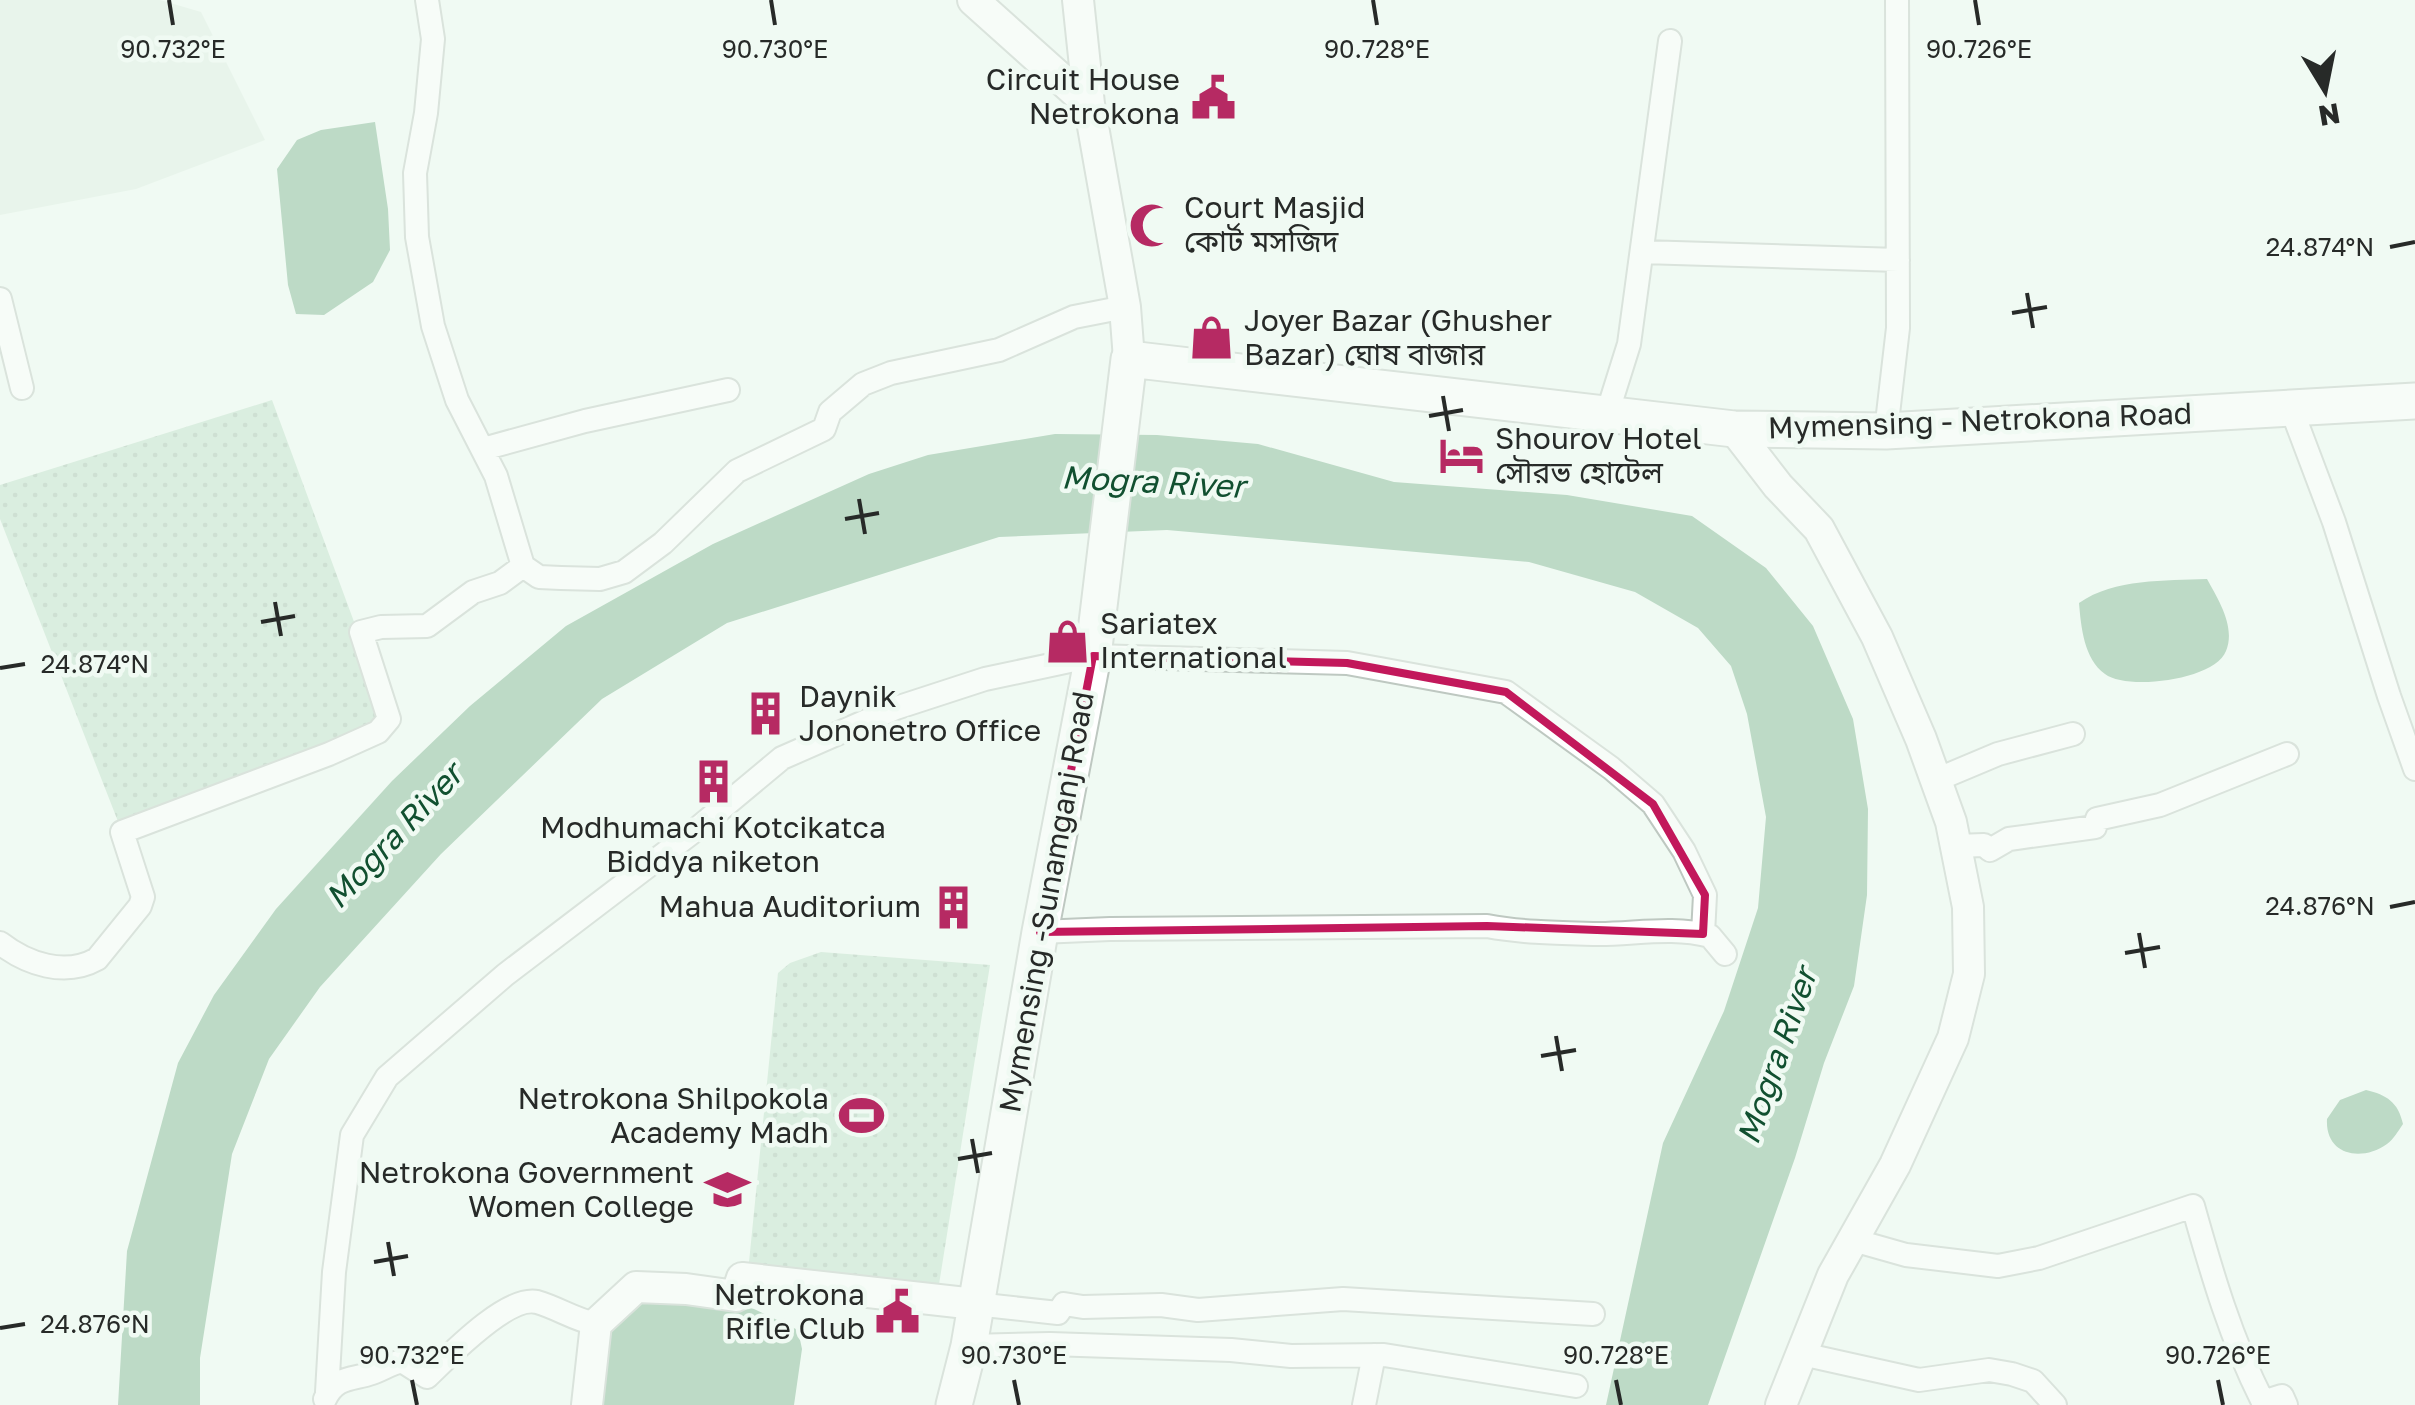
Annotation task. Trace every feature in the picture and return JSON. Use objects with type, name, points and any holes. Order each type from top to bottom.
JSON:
[{"type":"main road","name":"Mymensing - Netrokona Road","points":[[1129,359],[1734,429],[1886,431],[2415,401]]},
{"type":"main road","name":"Mymensing -Sunamganj Road","points":[[954,1405],[969,1346],[1094,645],[1129,359]]},
{"type":"street","points":[[426,0],[433,39],[415,173],[417,237],[433,326],[457,400],[496,476],[524,566],[540,577],[600,579],[624,572],[686,523],[737,472],[824,429],[830,412],[863,384],[891,373],[1000,350],[1074,316],[1124,307]]},
{"type":"street","points":[[973,0],[1089,104]]},
{"type":"street","points":[[1078,0],[1089,104],[1124,307],[1129,359]]},
{"type":"street","points":[[1886,431],[1898,328],[1897,0]]},
{"type":"street","points":[[1607,414],[1629,344],[1670,41]]},
{"type":"street","points":[[1644,252],[1898,260]]},
{"type":"street","points":[[0,299],[22,388]]},
{"type":"street","points":[[483,450],[585,421],[728,390]]},
{"type":"street","points":[[2291,408],[2334,522],[2388,696],[2415,768]]},
{"type":"street","points":[[1734,429],[1778,486],[1819,529],[1877,637],[1936,780],[1956,846],[1968,907],[1969,974],[1952,1038],[1895,1165],[1834,1276],[1781,1405]]},
{"type":"street","points":[[0,942],[15,955],[50,968],[97,959],[140,906],[142,896],[122,832],[330,754],[378,732],[389,719],[362,632],[381,627],[426,626],[473,592],[500,582],[524,566]]},
{"type":"street","points":[[325,1399],[334,1272],[352,1135],[388,1077],[505,975],[698,828],[782,758],[896,708],[1094,645],[1347,663],[1506,692],[1611,768],[1653,804],[1705,894],[1702,934]]},
{"type":"street","points":[[1936,780],[1998,754],[2073,734]]},
{"type":"street","points":[[1956,846],[1984,846],[1990,850],[2009,839],[2095,828],[2097,820],[2160,806],[2287,754]]},
{"type":"street","points":[[1040,932],[1488,926],[1513,931],[1600,934],[1670,930],[1710,936],[1725,954]]},
{"type":"street","points":[[1853,1240],[1906,1255],[1998,1266],[2038,1258],[2193,1206],[2224,1318],[2250,1376],[2264,1402],[2282,1396],[2286,1405]]},
{"type":"street","points":[[588,1405],[596,1324],[636,1286],[736,1296],[742,1278],[1058,1314],[1064,1304],[1162,1305],[1198,1310],[1343,1298],[1592,1314]]},
{"type":"street","points":[[325,1399],[341,1379],[374,1372],[384,1365],[402,1362],[427,1377],[499,1314],[531,1300],[596,1324]]},
{"type":"street","points":[[969,1346],[1067,1344],[1291,1356],[1374,1355],[1576,1386]]},
{"type":"street","points":[[1802,1354],[1919,1380],[1988,1370],[2012,1374],[2033,1381],[2055,1405]]},
{"type":"street","points":[[1364,1405],[1374,1355]]},
{"type":"highlighted area","points":[[1093,656],[1347,663],[1506,692],[1653,804],[1705,895],[1703,934],[1487,926],[1040,932]]},
{"type":"shaded area","points":[[0,0],[160,0],[201,12],[265,140],[136,189],[0,215]]},
{"type":"shaded area","points":[[272,400],[380,692],[375,730],[119,824],[0,519],[0,485]]},
{"type":"shaded area","points":[[821,952],[990,965],[937,1297],[748,1272],[778,973],[790,963]]},
{"type":"water","points":[[375,122],[390,250],[373,282],[324,315],[296,314],[288,285],[277,169],[297,140],[321,130]]},
{"type":"water","name":"Mogra River","points":[[1055,434],[1157,435],[1258,444],[1394,482],[1567,495],[1692,516],[1766,568],[1813,626],[1853,719],[1868,809],[1867,895],[1854,986],[1708,1405],[1606,1405],[1663,1143],[1724,1011],[1758,908],[1766,817],[1747,714],[1731,666],[1698,628],[1635,592],[1529,562],[1167,530],[999,537],[727,623],[602,699],[441,854],[320,987],[269,1059],[232,1154],[200,1358],[200,1405],[118,1405],[127,1251],[178,1063],[214,995],[276,909],[392,781],[470,706],[566,626],[713,544],[869,474],[928,455]]},
{"type":"water","points":[[2207,579],[2229,632],[2226,651],[2219,661],[2189,676],[2150,682],[2116,679],[2098,668],[2085,642],[2079,603],[2124,585]]},
{"type":"water","points":[[2366,1090],[2390,1101],[2403,1124],[2377,1150],[2347,1152],[2332,1141],[2327,1119],[2340,1100]]},
{"type":"water","points":[[693,1294],[754,1309],[798,1330],[802,1349],[794,1405],[599,1405],[606,1334],[624,1304]]},
{"type":"place","name":"Circuit House Netrokona","points":[[1213,97]]},
{"type":"place","name":"Court Masjid কোর্ট মসজিদ","points":[[1151,225]]},
{"type":"place","name":"Joyer Bazar (Ghusher Bazar) ঘোষ বাজার","points":[[1211,338]]},
{"type":"place","name":"Shourov Hotel সৌরভ হোটেল","points":[[1462,456]]},
{"type":"place","name":"Sariatex International","points":[[1067,641]]},
{"type":"place","name":"Daynik Jononetro Office","points":[[766,714]]},
{"type":"place","name":"Modhumachi Kotcikatca Biddya niketon","points":[[713,781]]},
{"type":"place","name":"Mahua Auditorium","points":[[954,907]]},
{"type":"place","name":"Netrokona Shilpokola Academy Madh","points":[[862,1116]]},
{"type":"place","name":"Netrokona Government Women College","points":[[727,1190]]},
{"type":"place","name":"Netrokona Rifle Club","points":[[898,1312]]}]
